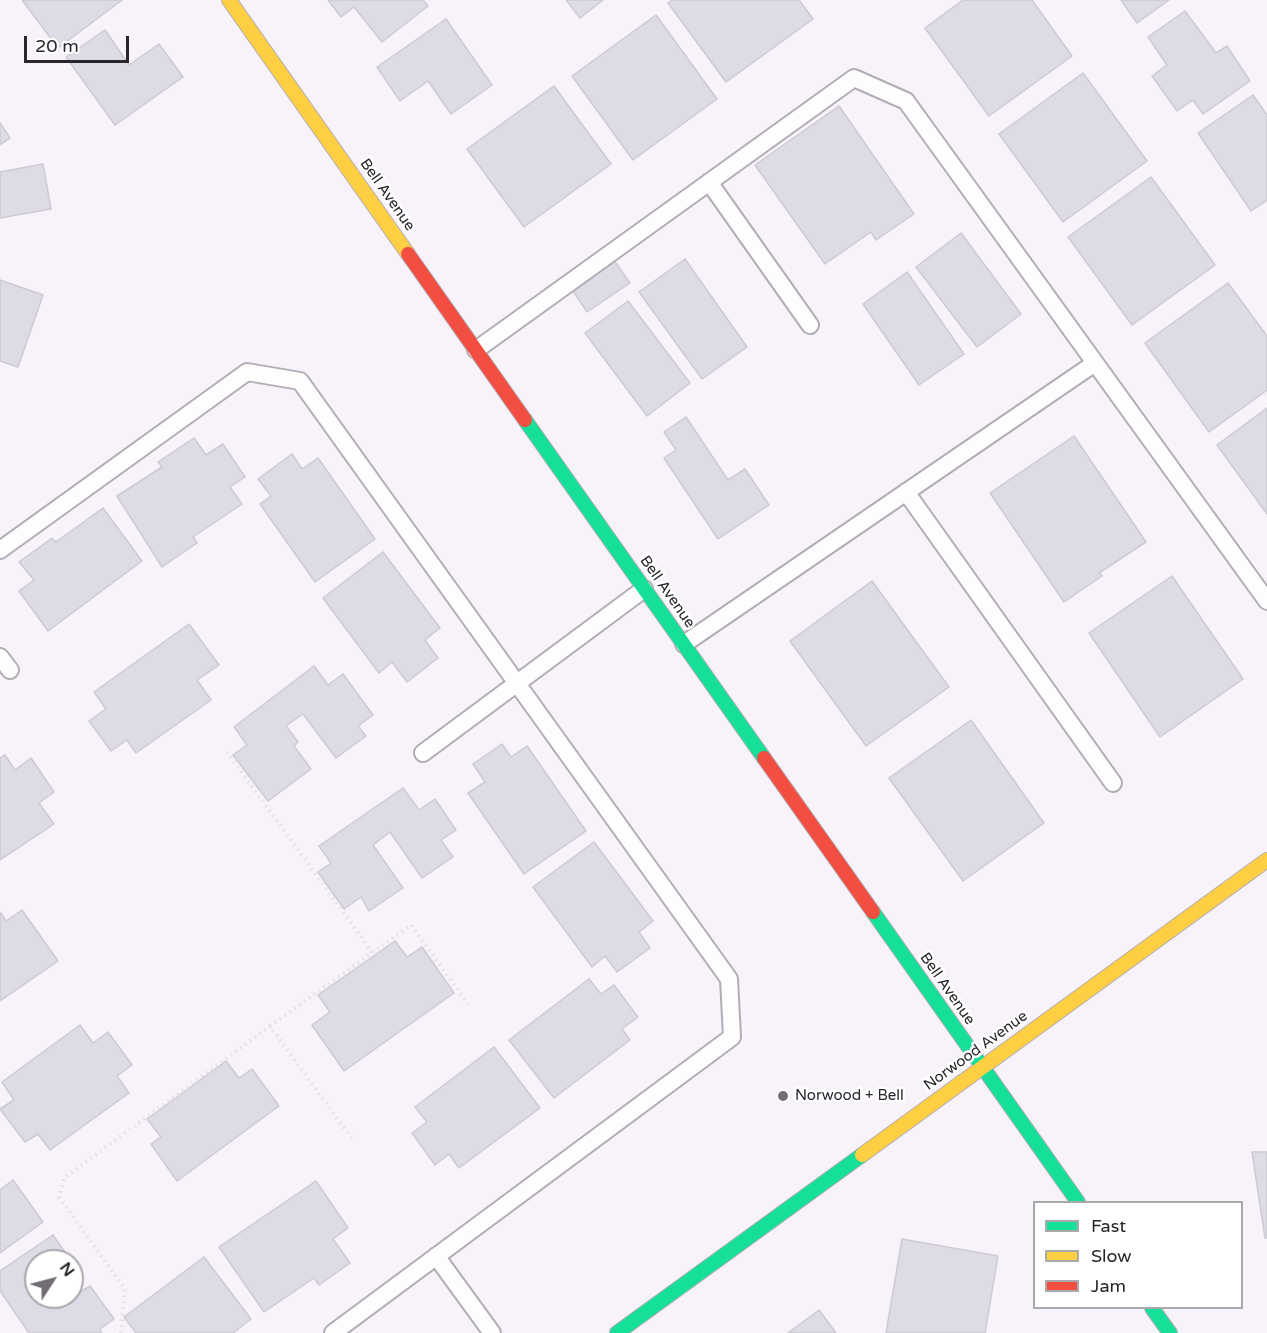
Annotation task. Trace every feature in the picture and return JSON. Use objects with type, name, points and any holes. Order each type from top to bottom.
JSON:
[{"type":"street","name":"Bell Avenue","points":[[229,0],[1077,1201]]},
{"type":"street","name":"Norwood Avenue","points":[[617,1333],[1267,860]]},
{"type":"street","points":[[1153,1309],[1170,1333]]},
{"type":"lane","points":[[476,350],[854,78],[906,101],[1267,601]]},
{"type":"lane","points":[[709,182],[810,326]]},
{"type":"lane","points":[[684,644],[1095,363]]},
{"type":"lane","points":[[0,550],[247,372],[300,381],[729,978],[732,1037],[333,1333]]},
{"type":"lane","points":[[906,492],[1113,783]]},
{"type":"lane","points":[[423,753],[644,589]]},
{"type":"lane","points":[[436,1256],[492,1333]]},
{"type":"path","points":[[226,752],[372,952]]},
{"type":"path","points":[[121,1333],[125,1289],[59,1197],[64,1178],[411,925],[468,1004]]},
{"type":"path","points":[[270,1026],[352,1139]]},
{"type":"building","points":[[22,0],[122,0],[58,48]]},
{"type":"building","points":[[328,0],[423,0],[428,6],[382,42],[354,7],[341,17]]},
{"type":"building","points":[[566,0],[603,0],[580,18]]},
{"type":"building","points":[[672,0],[799,0],[813,19],[726,82],[668,3]]},
{"type":"building","points":[[963,0],[1032,0],[1072,56],[989,116],[925,28]]},
{"type":"building","points":[[1121,0],[1169,0],[1137,23]]},
{"type":"building","points":[[1185,11],[1216,53],[1227,46],[1250,81],[1203,114],[1193,100],[1177,111],[1152,76],[1167,65],[1148,37]]},
{"type":"building","points":[[656,15],[717,99],[633,160],[572,76]]},
{"type":"building","points":[[446,19],[492,85],[451,114],[428,81],[400,101],[377,67]]},
{"type":"building","points":[[105,30],[129,65],[159,44],[183,77],[115,125],[66,57]]},
{"type":"building","points":[[1083,73],[1147,161],[1063,222],[999,134]]},
{"type":"building","points":[[554,86],[611,164],[524,227],[467,149]]},
{"type":"building","points":[[1253,95],[1267,115],[1267,200],[1251,211],[1198,133]]},
{"type":"building","points":[[839,106],[914,214],[876,240],[871,232],[825,264],[755,165]]},
{"type":"building","points":[[0,123],[10,138],[0,145]]},
{"type":"building","points":[[43,164],[51,209],[0,218],[0,172]]},
{"type":"building","points":[[1151,177],[1215,265],[1132,325],[1068,237]]},
{"type":"building","points":[[961,233],[1021,314],[977,347],[916,267]]},
{"type":"building","points":[[613,259],[630,283],[587,312],[571,288]]},
{"type":"building","points":[[685,259],[747,347],[702,379],[639,292]]},
{"type":"building","points":[[907,272],[964,354],[919,385],[863,304]]},
{"type":"building","points":[[0,280],[43,295],[18,367],[0,361]]},
{"type":"building","points":[[1228,283],[1267,336],[1267,390],[1209,432],[1145,343]]},
{"type":"building","points":[[628,301],[690,383],[647,416],[585,333]]},
{"type":"building","points":[[1267,408],[1267,514],[1217,445]]},
{"type":"building","points":[[686,417],[728,480],[745,469],[769,505],[718,539],[664,458],[676,450],[664,432]]},
{"type":"building","points":[[1074,436],[1146,542],[1099,573],[1102,576],[1064,602],[990,493]]},
{"type":"building","points":[[194,438],[206,455],[223,444],[245,477],[230,487],[242,504],[193,537],[197,543],[162,567],[117,496],[162,467],[158,462]]},
{"type":"building","points":[[292,454],[302,469],[318,458],[375,539],[315,582],[260,504],[271,496],[258,479]]},
{"type":"building","points":[[103,508],[142,561],[48,631],[19,591],[34,580],[19,562],[52,538],[56,542]]},
{"type":"building","points":[[383,552],[440,628],[425,640],[438,658],[407,682],[392,662],[379,673],[323,598]]},
{"type":"building","points":[[1172,576],[1243,679],[1160,737],[1089,633]]},
{"type":"building","points":[[872,581],[949,687],[866,746],[790,641]]},
{"type":"building","points":[[189,624],[219,665],[197,680],[211,700],[136,753],[127,740],[111,751],[89,721],[106,709],[94,692]]},
{"type":"building","points":[[314,666],[328,685],[343,674],[373,715],[358,726],[366,736],[336,758],[303,714],[286,726],[298,742],[294,746],[311,769],[268,801],[233,755],[247,745],[234,727]]},
{"type":"building","points":[[971,720],[1044,823],[963,881],[889,778]]},
{"type":"building","points":[[502,744],[511,757],[527,746],[586,831],[524,874],[468,793],[485,782],[473,764]]},
{"type":"building","points":[[5,755],[15,770],[31,758],[54,792],[39,803],[54,824],[0,860],[0,758]]},
{"type":"building","points":[[403,788],[419,810],[435,799],[456,830],[441,840],[453,857],[422,878],[390,832],[373,845],[403,888],[369,911],[361,897],[344,909],[318,872],[331,863],[319,846]]},
{"type":"building","points":[[594,842],[653,921],[639,932],[650,948],[617,972],[605,956],[592,967],[533,887]]},
{"type":"building","points":[[22,910],[58,961],[0,1001],[0,912],[6,921]]},
{"type":"building","points":[[395,941],[407,957],[422,947],[454,993],[344,1071],[312,1025],[330,1012],[318,995]]},
{"type":"building","points":[[589,979],[601,994],[614,985],[638,1017],[622,1029],[630,1040],[554,1098],[509,1040]]},
{"type":"building","points":[[80,1025],[93,1043],[108,1032],[132,1065],[117,1076],[129,1093],[50,1150],[38,1134],[25,1142],[0,1109],[14,1100],[2,1082]]},
{"type":"building","points":[[494,1047],[540,1108],[459,1168],[449,1154],[435,1165],[412,1133],[427,1122],[415,1107]]},
{"type":"building","points":[[226,1061],[239,1078],[252,1069],[279,1106],[177,1181],[151,1144],[161,1137],[147,1119]]},
{"type":"building","points":[[1252,1152],[1267,1152],[1267,1238],[1265,1238]]},
{"type":"building","points":[[13,1180],[43,1222],[0,1253],[0,1190]]},
{"type":"building","points":[[316,1181],[348,1228],[333,1239],[350,1263],[319,1285],[314,1278],[264,1312],[219,1247]]},
{"type":"building","points":[[53,1235],[63,1249],[32,1249]]},
{"type":"building","points":[[902,1239],[998,1256],[985,1333],[886,1333]]},
{"type":"building","points":[[24,1255],[24,1309],[84,1309],[84,1290],[90,1286],[114,1319],[100,1329],[102,1333],[29,1333],[0,1291],[0,1271]]},
{"type":"building","points":[[204,1257],[251,1319],[233,1333],[136,1333],[124,1317]]},
{"type":"building","points":[[819,1310],[836,1333],[788,1333]]},
{"type":"traffic: fast","points":[[525,420],[764,758]]},
{"type":"traffic: fast","points":[[873,912],[1077,1201]]},
{"type":"traffic: fast","points":[[617,1333],[862,1155]]},
{"type":"traffic: fast","points":[[1153,1309],[1170,1333]]},
{"type":"traffic: slow","points":[[229,0],[408,254]]},
{"type":"traffic: slow","points":[[862,1155],[1267,860]]},
{"type":"traffic: jam","points":[[408,254],[525,420]]},
{"type":"traffic: jam","points":[[764,758],[873,912]]},
{"type":"place","name":"Norwood + Bell","points":[[783,1096]]}]
